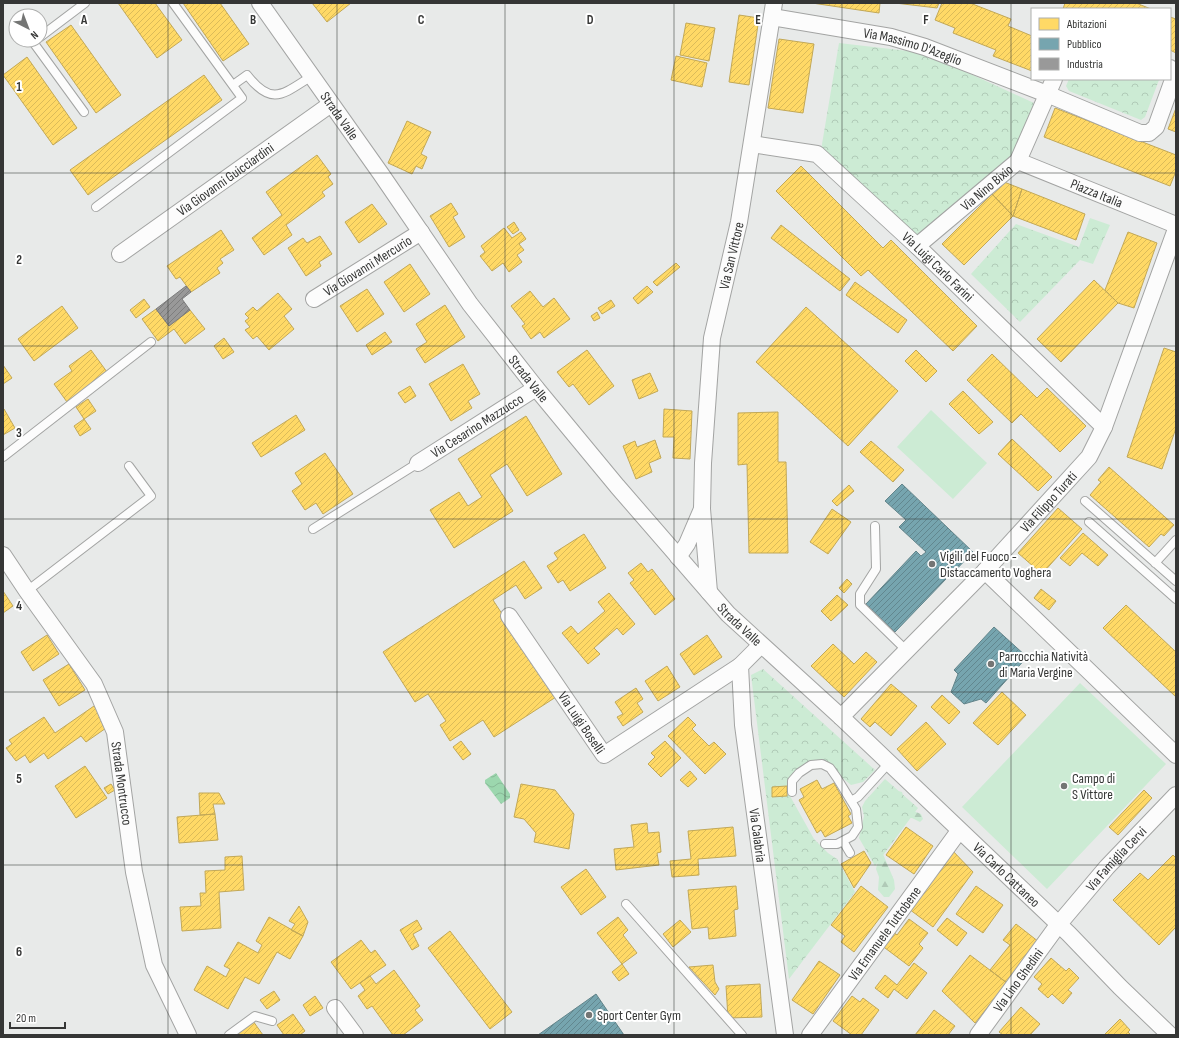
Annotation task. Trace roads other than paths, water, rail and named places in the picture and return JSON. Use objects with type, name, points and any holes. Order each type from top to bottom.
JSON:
[{"type":"street","name":"Strada Valle","points":[[260,3],[470,304],[536,388],[617,486],[728,614],[841,717]]},
{"type":"street","name":"Via Massimo D'Azeglio","points":[[773,10],[891,37],[925,47],[1048,94],[1140,133],[1149,133],[1156,127],[1174,77],[1171,70]]},
{"type":"street","name":"Via San Vittore","points":[[709,592],[702,509],[703,464],[712,338],[739,222],[773,10]]},
{"type":"street","name":"Via Nino Bixio","points":[[917,246],[1018,161],[1054,80]]},
{"type":"street","name":"Via Giovanni Guicciardini","points":[[120,254],[331,104]]},
{"type":"street","name":"Via Luigi Carlo Farini","points":[[752,144],[817,154],[917,246],[1104,427]]},
{"type":"street","name":"Piazza Italia","points":[[1018,161],[1176,231]]},
{"type":"street","name":"Via Filippo Turati","points":[[841,717],[985,572],[1089,457],[1104,427],[1176,231]]},
{"type":"street","name":"Via Giovanni Mercurio","points":[[314,299],[421,232]]},
{"type":"street","name":"Via Cesarino Mazzucco","points":[[418,463],[536,388]]},
{"type":"street","name":"Via San Vittore","points":[[678,557],[688,544],[702,509]]},
{"type":"street","name":"Strada Montrucco","points":[[3,555],[94,684],[115,732],[134,872],[154,965],[188,1035]]},
{"type":"street","points":[[985,572],[1176,755]]},
{"type":"street","name":"Via Luigi Boselli","points":[[509,616],[604,755],[740,666]]},
{"type":"street","points":[[740,666],[761,644]]},
{"type":"street","name":"Via Calabria","points":[[740,666],[743,725],[785,1035]]},
{"type":"street","name":"Via Carlo Cattaneo","points":[[841,717],[1058,925],[1170,1035]]},
{"type":"street","name":"Via Famiglia Cervi","points":[[1058,925],[1107,867],[1176,795]]},
{"type":"street","name":"Via Emanuele Tuttobene","points":[[810,1035],[959,831]]},
{"type":"street","name":"Via Lino Ghedini","points":[[978,1035],[1058,925]]},
{"type":"street","points":[[335,1008],[355,1035]]},
{"type":"lane","points":[[48,31],[85,3]]},
{"type":"lane","points":[[96,207],[242,98],[173,3]]},
{"type":"lane","points":[[37,48],[84,112]]},
{"type":"lane","points":[[233,85],[247,74],[255,85],[273,96],[286,92],[312,76]]},
{"type":"lane","points":[[3,457],[151,342]]},
{"type":"lane","points":[[313,529],[418,463]]},
{"type":"lane","points":[[27,591],[151,496],[129,466]]},
{"type":"lane","points":[[1085,501],[1176,581]]},
{"type":"lane","points":[[1089,522],[1176,600]]},
{"type":"lane","points":[[874,526],[876,569],[860,594],[860,605],[906,650]]},
{"type":"lane","points":[[1156,563],[1176,540]]},
{"type":"lane","points":[[851,801],[858,797],[889,763]]},
{"type":"lane","points":[[792,792],[792,781],[799,773],[811,765],[822,764],[830,768],[851,801],[856,809],[858,827],[852,836],[838,844],[825,844]]},
{"type":"lane","points":[[843,841],[850,853]]},
{"type":"lane","points":[[626,904],[742,1035]]},
{"type":"lane","points":[[229,1035],[255,1016],[272,1021]]},
{"type":"water","points":[[496,773],[510,794],[510,798],[501,804],[485,783],[485,780]]},
{"type":"place","name":"Vigili del Fuoco - Distaccamento Voghera","points":[[932,564]]},
{"type":"place","name":"Parrocchia Natività di Maria Vergine","points":[[991,664]]},
{"type":"place","name":"Campo di S Vittore","points":[[1064,786]]},
{"type":"place","name":"Sport Center Gym","points":[[589,1015]]}]
